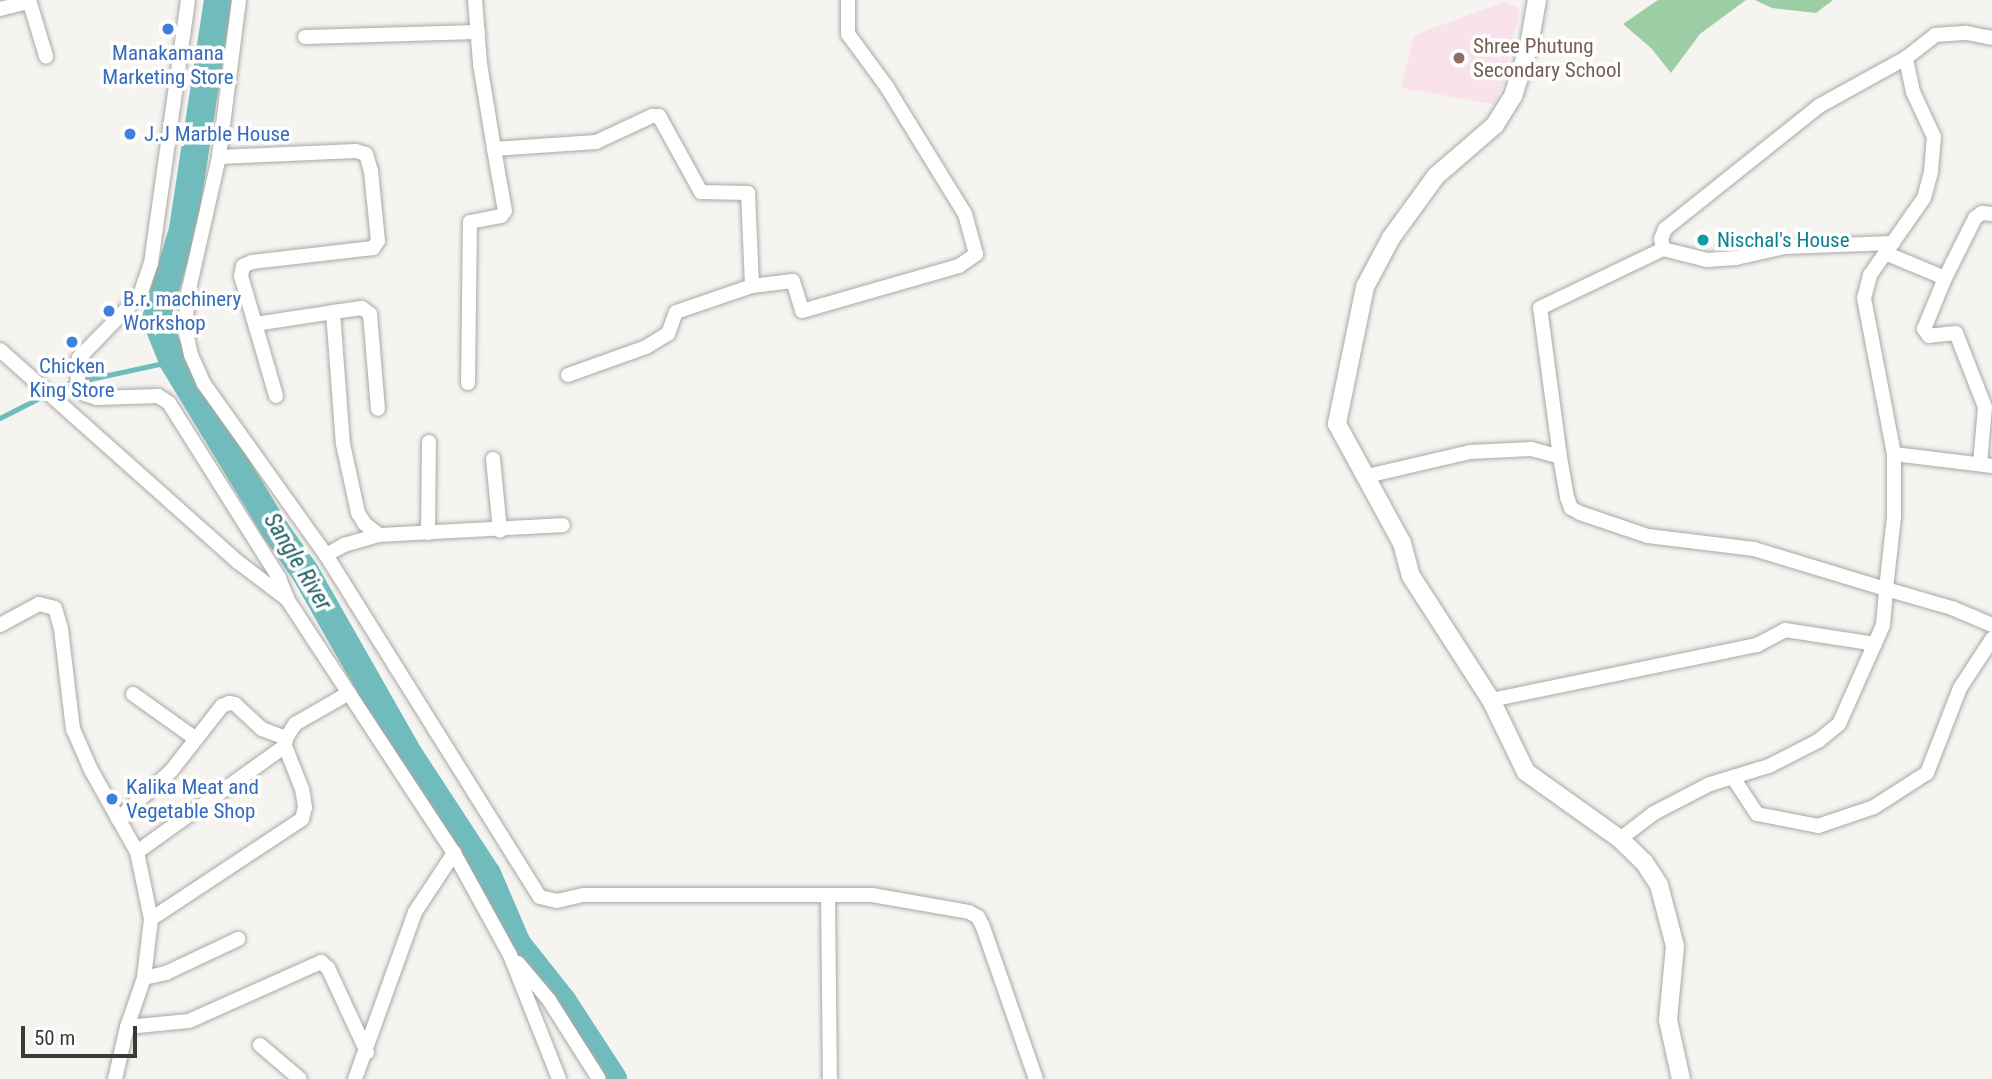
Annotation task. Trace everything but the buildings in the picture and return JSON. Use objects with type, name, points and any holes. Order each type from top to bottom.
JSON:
[{"type":"street","points":[[188,0],[151,263],[140,295],[79,358],[78,380],[85,394],[97,398],[158,396],[169,403],[279,578],[287,599],[454,853],[510,955],[559,1079]]},
{"type":"street","points":[[239,0],[219,157],[187,298],[186,332],[191,355],[204,384],[326,555],[540,897],[557,901],[584,895],[872,895],[969,912],[978,917],[1036,1079]]},
{"type":"street","points":[[468,383],[470,222],[501,216],[505,211],[494,149],[475,0]]},
{"type":"street","points":[[568,375],[646,346],[668,334],[676,312],[752,286],[793,281],[802,311],[959,266],[976,254],[965,214],[887,87],[848,34],[848,0]]},
{"type":"street","points":[[1537,0],[1529,46],[1513,96],[1495,125],[1436,176],[1391,238],[1365,287],[1337,424],[1402,543],[1411,576],[1491,700],[1526,772],[1620,839],[1644,862],[1659,885],[1675,946],[1668,1020],[1681,1079]]},
{"type":"street","points":[[0,9],[29,1],[46,55]]},
{"type":"street","points":[[306,37],[478,32]]},
{"type":"street","points":[[1663,249],[1661,239],[1665,229],[1819,106],[1906,58],[1935,35],[1966,33],[1992,38]]},
{"type":"street","points":[[1620,839],[1654,813],[1710,784],[1734,779],[1769,766],[1818,741],[1839,724],[1883,625],[1894,516],[1894,454],[1864,298],[1870,275],[1923,198],[1931,171],[1934,137],[1913,92],[1906,58]]},
{"type":"street","points":[[494,149],[596,142],[652,116],[659,116],[701,192],[748,193],[752,286]]},
{"type":"street","points":[[219,157],[356,151],[366,154],[378,241],[373,248],[252,262],[243,266],[241,276],[276,396]]},
{"type":"street","points":[[1894,454],[1986,466],[1985,407],[1956,333],[1929,336],[1924,330],[1945,278],[1976,218],[1982,213],[1992,214]]},
{"type":"street","points":[[1945,278],[1889,248],[1784,247],[1736,258],[1707,260],[1663,249],[1540,308],[1560,457],[1571,508],[1648,536],[1755,549],[1952,608],[1992,625]]},
{"type":"street","points":[[255,324],[362,308],[370,314],[378,409]]},
{"type":"street","points":[[333,312],[343,443],[358,513],[365,524],[379,536]]},
{"type":"street","points":[[0,351],[238,562],[287,599]]},
{"type":"street","points":[[428,533],[429,442]]},
{"type":"street","points":[[1367,476],[1470,452],[1531,449],[1560,457]]},
{"type":"street","points":[[493,459],[500,531]]},
{"type":"street","points":[[326,555],[344,545],[379,536],[500,531],[563,525]]},
{"type":"street","points":[[0,625],[39,604],[55,608],[61,629],[73,729],[90,770],[137,852],[151,919],[144,978],[127,1027],[115,1079]]},
{"type":"street","points":[[1491,700],[1757,645],[1785,630],[1875,644]]},
{"type":"street","points":[[1734,779],[1757,814],[1818,826],[1874,807],[1927,773],[1960,688],[1992,639]]},
{"type":"street","points":[[137,852],[286,742],[295,724],[349,693]]},
{"type":"street","points":[[133,694],[196,739]]},
{"type":"street","points":[[118,819],[171,771],[222,706],[235,704],[262,729],[286,742],[302,789],[305,807],[302,819],[151,919]]},
{"type":"street","points":[[355,1079],[367,1052],[415,912],[454,853]]},
{"type":"street","points":[[828,895],[830,1079]]},
{"type":"street","points":[[144,978],[166,973],[238,939]]},
{"type":"street","points":[[510,955],[549,1000],[599,1079]]},
{"type":"street","points":[[127,1027],[189,1021],[321,962],[328,968],[367,1052]]},
{"type":"street","points":[[260,1045],[299,1079]]},
{"type":"shaded area","name":"Shree Phutung Secondary School","points":[[1504,2],[1520,9],[1504,81],[1494,104],[1401,88],[1414,35]]},
{"type":"green space","points":[[1658,0],[1746,0],[1700,34],[1671,73],[1651,48],[1623,24]]},
{"type":"green space","points":[[1755,0],[1833,0],[1816,13],[1772,8]]},
{"type":"waterway","name":"Sangle River","points":[[218,0],[183,230],[156,319],[173,361],[276,531],[305,572],[409,755],[487,874],[517,944],[563,1002],[613,1079]]},
{"type":"waterway","points":[[0,418],[67,384],[173,361]]},
{"type":"place","name":"Manakamana Marketing Store","points":[[168,29]]},
{"type":"place","name":"Shree Phutung Secondary School","points":[[1459,58]]},
{"type":"place","name":"J.J Marble House","points":[[130,134]]},
{"type":"place","name":"Nischal's House","points":[[1703,240]]},
{"type":"place","name":"B.r. machinery Workshop","points":[[109,311]]},
{"type":"place","name":"Chicken King Store","points":[[72,342]]},
{"type":"place","name":"Kalika Meat and Vegetable Shop","points":[[112,799]]}]
